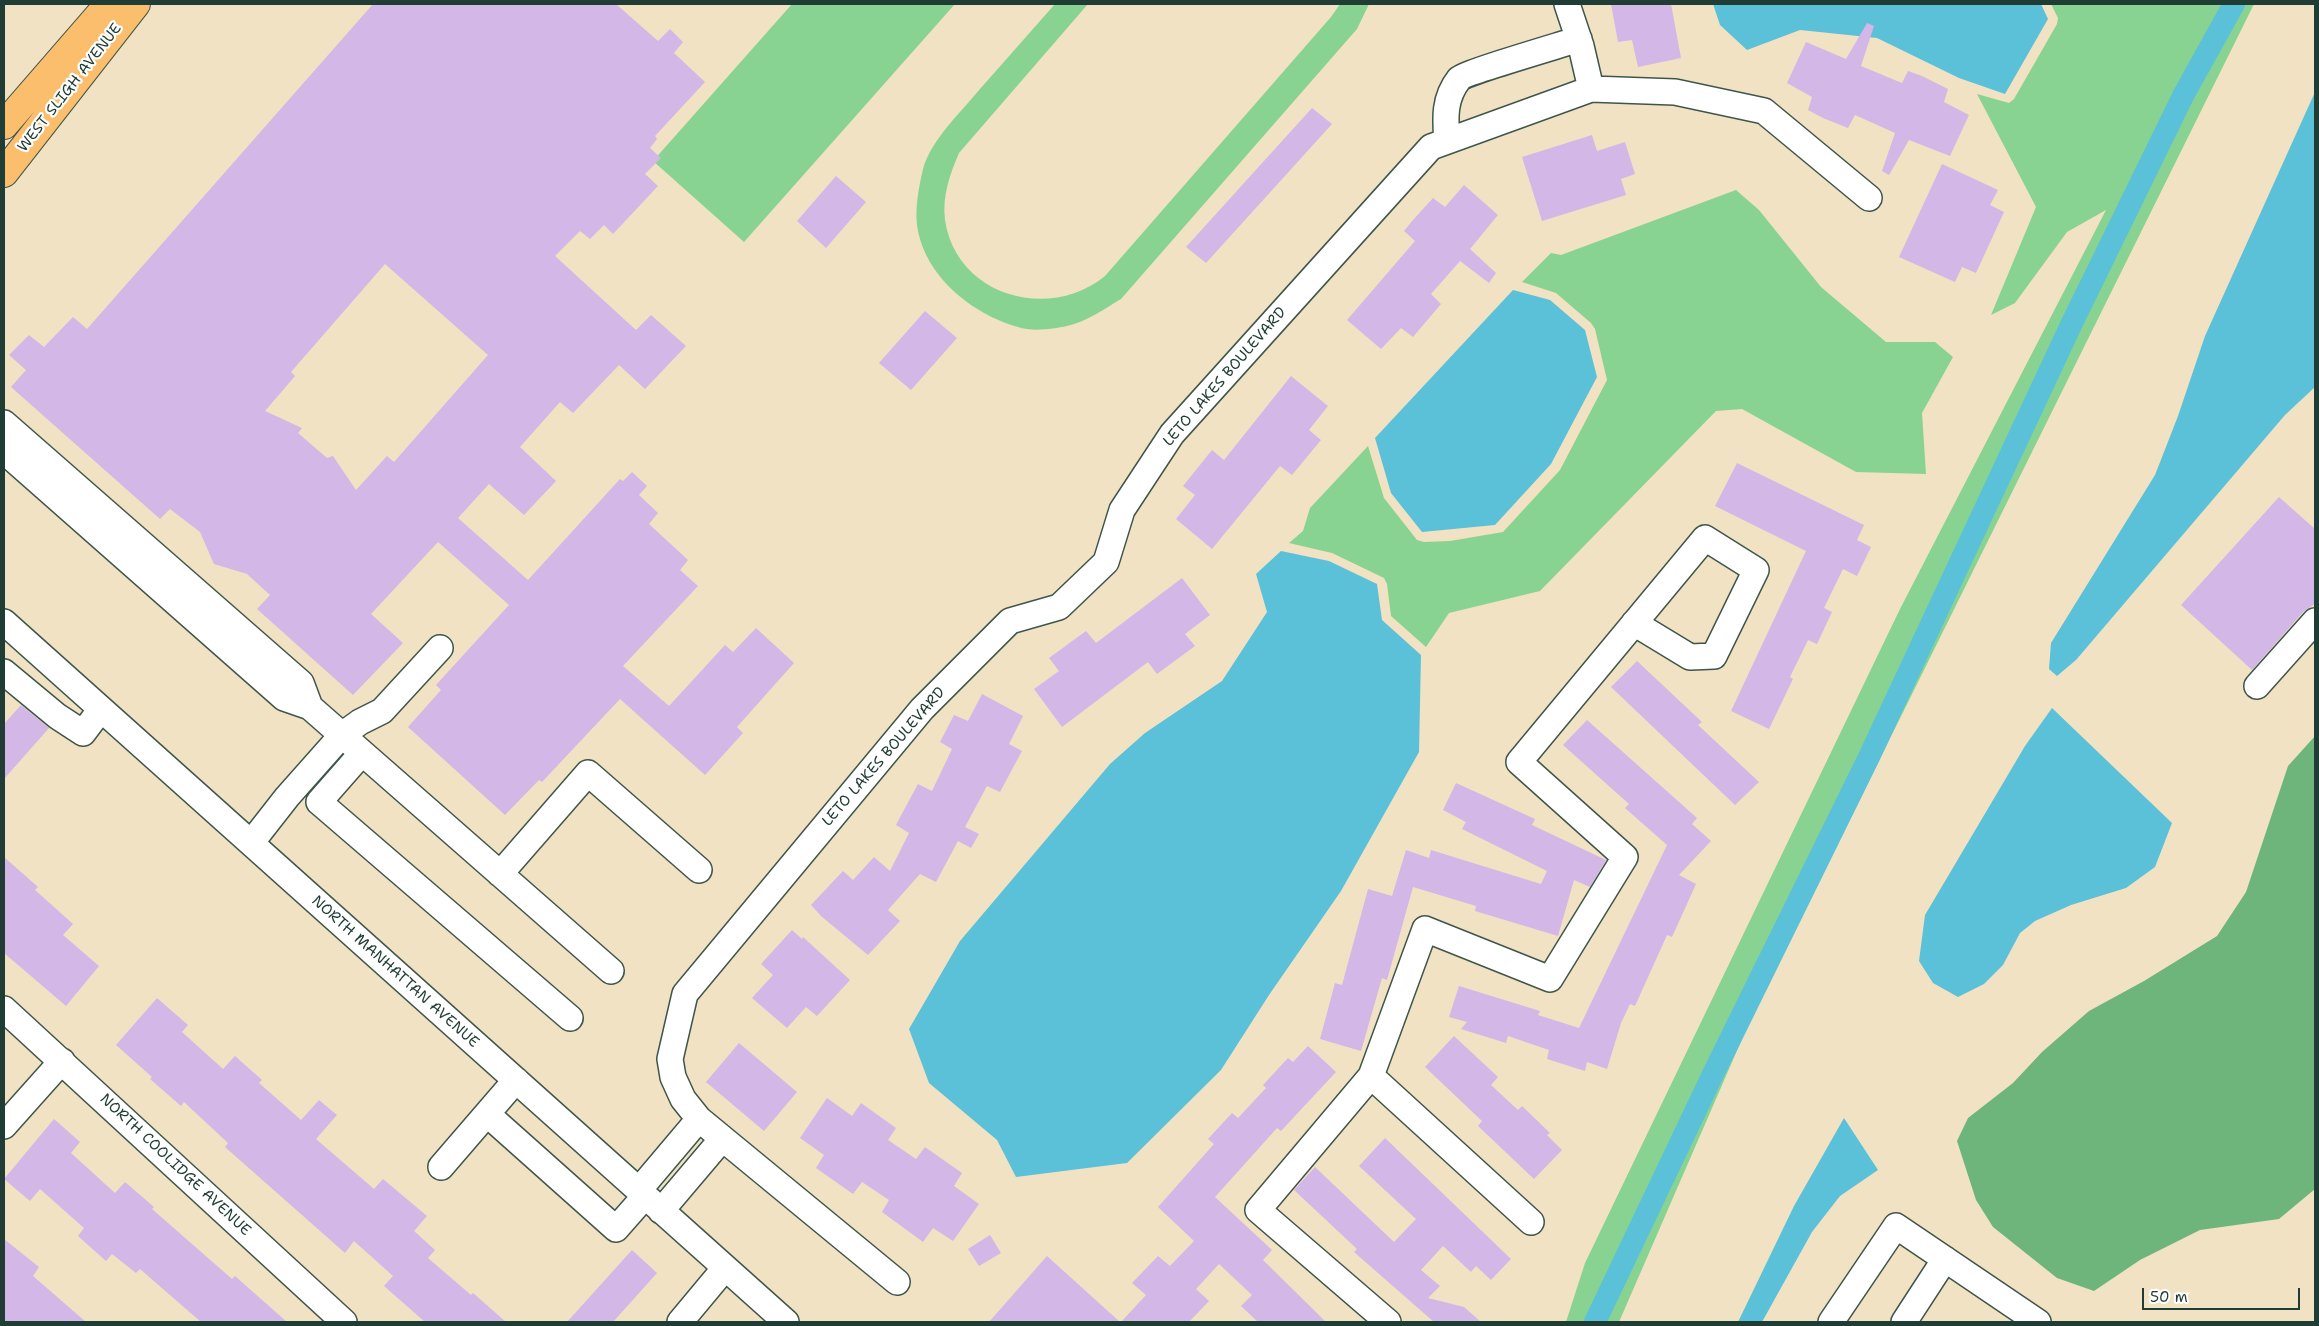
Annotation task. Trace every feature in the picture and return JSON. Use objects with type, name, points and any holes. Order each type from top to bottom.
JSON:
[{"type":"main road","name":"WEST SLIGH AVENUE","points":[[4,125],[109,4]]},
{"type":"main road","name":"WEST SLIGH AVENUE","points":[[4,173],[136,4]]},
{"type":"street","points":[[1567,4],[1579,39],[1591,89]]},
{"type":"street","points":[[1447,141],[1445,118],[1448,96],[1461,77],[1579,39]]},
{"type":"street","name":"LETO LAKES BOULEVARD","points":[[898,1282],[785,1192],[699,1119],[687,1105],[673,1077],[670,1059],[685,994],[922,709],[1010,621],[1059,607],[1106,562],[1122,510],[1172,434],[1431,147],[1591,89],[1675,92],[1764,112],[1869,198]]},
{"type":"street","points":[[4,422],[301,683],[310,707]]},
{"type":"street","points":[[4,451],[284,698],[310,707],[611,971]]},
{"type":"street","points":[[1388,1322],[1258,1210],[1371,1076],[1425,929],[1550,978],[1624,857],[1519,762],[1634,623],[1705,538],[1756,570],[1714,656],[1690,657],[1634,623]]},
{"type":"street","name":"NORTH MANHATTAN AVENUE","points":[[4,622],[786,1322]]},
{"type":"street","points":[[2257,686],[2315,622]]},
{"type":"street","points":[[251,844],[287,797],[342,735],[360,722],[382,711],[440,648]]},
{"type":"street","points":[[36,651],[9,677],[50,710],[83,733],[101,709]]},
{"type":"street","points":[[50,710],[71,682]]},
{"type":"street","points":[[362,753],[319,802],[570,1018]]},
{"type":"street","points":[[500,874],[588,773],[699,870]]},
{"type":"street","name":"NORTH COOLIDGE AVENUE","points":[[4,1009],[344,1322]]},
{"type":"street","points":[[4,1126],[62,1061]]},
{"type":"street","points":[[1371,1076],[1531,1222]]},
{"type":"street","points":[[441,1167],[516,1080]]},
{"type":"street","points":[[487,1114],[616,1229],[648,1199],[722,1139]]},
{"type":"street","points":[[648,1199],[699,1119]]},
{"type":"street","points":[[1831,1322],[1896,1226],[2038,1322]]},
{"type":"street","points":[[1904,1322],[1945,1259]]},
{"type":"street","points":[[680,1322],[725,1268]]},
{"type":"green space","points":[[792,4],[955,4],[744,242],[653,161]]},
{"type":"green space","points":[[1055,4],[1088,4],[959,153],[950,177],[944,211],[953,246],[967,267],[986,283],[1008,294],[1033,299],[1058,297],[1082,290],[1105,276],[1331,17],[1340,4],[1369,4],[1357,29],[1121,299],[1081,322],[1036,330],[1018,327],[984,313],[953,290],[929,261],[921,243],[917,225],[917,204],[923,169],[933,147],[956,117]]},
{"type":"green space","points":[[2051,4],[2254,4],[1749,1023],[1619,1322],[1566,1322],[1585,1263],[1900,609],[2106,210],[2067,232],[2015,303],[1991,315],[2036,207],[1977,94],[2009,103],[2014,99],[2057,24],[2058,18]]},
{"type":"green space","points":[[1736,190],[1759,210],[1821,287],[1886,342],[1935,342],[1953,357],[1922,413],[1926,474],[1856,472],[1742,409],[1716,411],[1540,591],[1449,613],[1426,647],[1391,616],[1387,584],[1384,578],[1332,553],[1289,543],[1303,531],[1310,508],[1368,446],[1384,498],[1417,540],[1424,542],[1450,541],[1503,532],[1560,470],[1607,380],[1595,329],[1591,323],[1556,293],[1522,282],[1551,253],[1561,255]]},
{"type":"green space","points":[[2315,736],[2315,1189],[2279,1219],[2200,1230],[2140,1260],[2094,1291],[2057,1278],[1993,1227],[1976,1200],[1957,1141],[1968,1118],[2013,1083],[2042,1052],[2089,1011],[2144,981],[2217,936],[2246,892],[2288,766]]},
{"type":"water","points":[[1713,4],[2041,4],[2048,19],[2005,94],[1959,78],[1877,38],[1800,30],[1747,50],[1720,25]]},
{"type":"water","points":[[2315,92],[2315,387],[2285,415],[2076,660],[2057,676],[2049,669],[2051,643],[2155,475],[2178,416],[2205,336]]},
{"type":"water","points":[[1513,290],[1550,300],[1585,330],[1597,377],[1551,464],[1495,525],[1422,532],[1391,493],[1375,438]]},
{"type":"water","points":[[1281,551],[1329,561],[1377,584],[1382,620],[1421,655],[1419,752],[1341,891],[1269,995],[1221,1070],[1127,1163],[1016,1177],[997,1140],[929,1083],[909,1029],[960,941],[1110,764],[1145,733],[1222,681],[1267,612],[1256,574]]},
{"type":"water","points":[[2052,708],[2172,823],[2155,867],[2126,888],[2071,905],[2035,921],[2020,933],[2003,965],[1984,984],[1958,997],[1933,983],[1919,961],[1925,915],[2025,746]]},
{"type":"water","points":[[1844,1118],[1878,1170],[1840,1196],[1812,1232],[1762,1322],[1738,1322],[1794,1206]]},
{"type":"building","points":[[373,4],[616,4],[658,41],[670,29],[683,42],[674,53],[705,82],[655,136],[657,139],[650,148],[661,158],[645,174],[658,186],[613,234],[604,225],[590,239],[580,231],[555,256],[636,330],[651,315],[686,346],[645,389],[619,365],[573,413],[560,402],[520,447],[556,481],[524,515],[489,484],[458,518],[528,580],[620,479],[623,481],[632,472],[647,486],[639,495],[658,513],[649,524],[688,560],[680,570],[698,586],[623,666],[669,706],[725,645],[733,652],[756,628],[794,663],[737,727],[743,733],[705,775],[620,699],[542,782],[539,780],[505,815],[408,727],[441,690],[436,685],[509,605],[438,542],[371,614],[403,643],[353,695],[257,609],[270,595],[247,574],[214,564],[200,532],[170,509],[160,519],[11,387],[26,370],[9,355],[29,335],[44,347],[73,317],[87,329]],"holes":[[[385,264],[488,355],[394,462],[387,456],[356,490],[333,456],[327,458],[298,433],[302,428],[265,411],[295,376],[291,372]]]},
{"type":"building","points":[[1611,4],[1671,4],[1681,58],[1638,67],[1632,40],[1618,42]]},
{"type":"building","points":[[1867,23],[1874,26],[1861,66],[1902,83],[1908,71],[1922,76],[1948,89],[1944,102],[1969,115],[1950,156],[1909,140],[1889,175],[1882,171],[1895,133],[1855,115],[1848,128],[1823,118],[1808,110],[1812,97],[1787,83],[1806,42],[1846,59]]},
{"type":"building","points":[[1312,108],[1332,124],[1206,263],[1186,247]]},
{"type":"building","points":[[1592,135],[1597,151],[1625,142],[1635,174],[1621,179],[1626,195],[1542,221],[1522,157]]},
{"type":"building","points":[[1942,164],[1998,190],[1990,205],[2004,212],[1976,273],[1962,267],[1955,282],[1899,257]]},
{"type":"building","points":[[836,176],[866,202],[826,248],[797,221]]},
{"type":"building","points":[[1464,185],[1498,215],[1470,249],[1496,273],[1489,283],[1460,261],[1431,294],[1441,304],[1413,337],[1401,328],[1381,349],[1347,320],[1415,241],[1404,231],[1413,220],[1433,198],[1445,207]]},
{"type":"building","points":[[925,311],[957,338],[911,390],[879,363]]},
{"type":"building","points":[[1291,376],[1328,406],[1309,430],[1321,440],[1292,475],[1280,466],[1212,549],[1176,519],[1195,495],[1183,486],[1212,450],[1224,460]]},
{"type":"building","points":[[1737,463],[1864,525],[1857,540],[1871,547],[1857,576],[1843,569],[1824,608],[1832,612],[1817,644],[1808,640],[1790,677],[1793,679],[1769,729],[1731,711],[1806,551],[1715,506]]},
{"type":"building","points":[[2279,497],[2315,529],[2315,604],[2304,611],[2252,670],[2181,605]]},
{"type":"building","points":[[1182,578],[1210,615],[1185,634],[1195,646],[1157,674],[1148,662],[1062,727],[1034,689],[1059,671],[1049,658],[1086,631],[1096,643]]},
{"type":"building","points":[[1637,661],[1702,722],[1698,725],[1759,782],[1735,805],[1611,687]]},
{"type":"building","points":[[982,694],[1023,716],[1009,744],[1022,751],[1000,792],[987,786],[965,827],[979,834],[971,848],[958,841],[936,882],[920,874],[888,910],[900,921],[868,955],[821,916],[811,905],[843,871],[853,880],[874,857],[890,871],[909,833],[896,825],[918,784],[932,791],[952,749],[940,742],[954,715],[968,721]]},
{"type":"building","points":[[21,705],[49,728],[4,779],[4,724]]},
{"type":"building","points":[[1587,720],[1697,818],[1692,824],[1711,841],[1679,875],[1696,884],[1672,937],[1667,935],[1635,1006],[1630,1004],[1621,1023],[1607,1069],[1587,1062],[1585,1071],[1547,1059],[1549,1050],[1508,1036],[1506,1043],[1461,1029],[1467,1022],[1449,1017],[1459,986],[1540,1011],[1538,1015],[1579,1028],[1667,845],[1625,808],[1629,804],[1563,745]]},
{"type":"building","points":[[1456,783],[1535,819],[1532,825],[1606,860],[1590,887],[1574,880],[1558,936],[1475,911],[1476,906],[1413,887],[1387,980],[1382,978],[1361,1051],[1320,1039],[1335,983],[1342,985],[1368,889],[1392,896],[1406,850],[1429,858],[1431,850],[1541,884],[1547,871],[1462,829],[1466,822],[1443,810]]},
{"type":"building","points":[[4,857],[38,887],[35,890],[73,924],[63,935],[99,966],[66,1006],[4,953]]},
{"type":"building","points":[[792,930],[802,939],[803,937],[850,980],[817,1016],[806,1007],[787,1028],[752,998],[773,975],[761,964]]},
{"type":"building","points":[[157,998],[188,1025],[182,1032],[223,1069],[235,1056],[262,1080],[259,1083],[301,1120],[319,1100],[337,1115],[316,1139],[374,1189],[383,1179],[427,1216],[414,1231],[435,1250],[428,1258],[506,1322],[425,1322],[384,1286],[393,1276],[354,1241],[345,1253],[225,1147],[228,1143],[184,1102],[181,1106],[150,1079],[152,1077],[116,1045]]},
{"type":"building","points":[[1454,1036],[1498,1077],[1491,1085],[1518,1110],[1522,1106],[1550,1133],[1547,1135],[1562,1150],[1534,1179],[1478,1126],[1482,1121],[1425,1067]]},
{"type":"building","points":[[739,1043],[797,1092],[764,1131],[706,1082]]},
{"type":"building","points":[[1308,1046],[1336,1072],[1281,1131],[1277,1128],[1215,1197],[1272,1250],[1263,1260],[1326,1322],[1258,1322],[1241,1306],[1252,1295],[1219,1264],[1196,1289],[1209,1301],[1189,1322],[1121,1322],[1146,1295],[1132,1283],[1158,1256],[1170,1266],[1194,1241],[1158,1207],[1214,1144],[1208,1139],[1232,1113],[1238,1118],[1266,1088],[1263,1085],[1288,1058],[1293,1062]]},
{"type":"building","points":[[827,1098],[852,1116],[861,1103],[896,1128],[888,1140],[916,1159],[925,1147],[962,1173],[954,1186],[979,1204],[953,1241],[933,1228],[923,1242],[882,1212],[889,1200],[862,1182],[853,1194],[816,1168],[824,1155],[800,1138]]},
{"type":"building","points":[[54,1119],[80,1142],[71,1153],[115,1193],[125,1182],[154,1207],[152,1209],[232,1279],[235,1276],[287,1322],[201,1322],[140,1269],[136,1273],[112,1254],[106,1261],[78,1236],[84,1228],[40,1189],[30,1201],[4,1179]]},
{"type":"building","points":[[1385,1138],[1511,1259],[1491,1280],[1476,1266],[1471,1272],[1443,1246],[1421,1270],[1440,1286],[1428,1298],[1464,1307],[1481,1322],[1434,1322],[1354,1252],[1357,1249],[1294,1190],[1315,1167],[1394,1242],[1416,1219],[1359,1166]]},
{"type":"building","points":[[990,1235],[1001,1253],[979,1266],[968,1249]]},
{"type":"building","points":[[4,1239],[39,1267],[33,1276],[86,1322],[4,1322]]},
{"type":"building","points":[[632,1250],[657,1273],[613,1322],[567,1322]]},
{"type":"building","points":[[1047,1256],[1120,1322],[989,1322]]},
{"type":"waterway","points":[[1595,1322],[1714,1072],[1869,757],[2071,325],[2184,94],[2234,4]]}]
